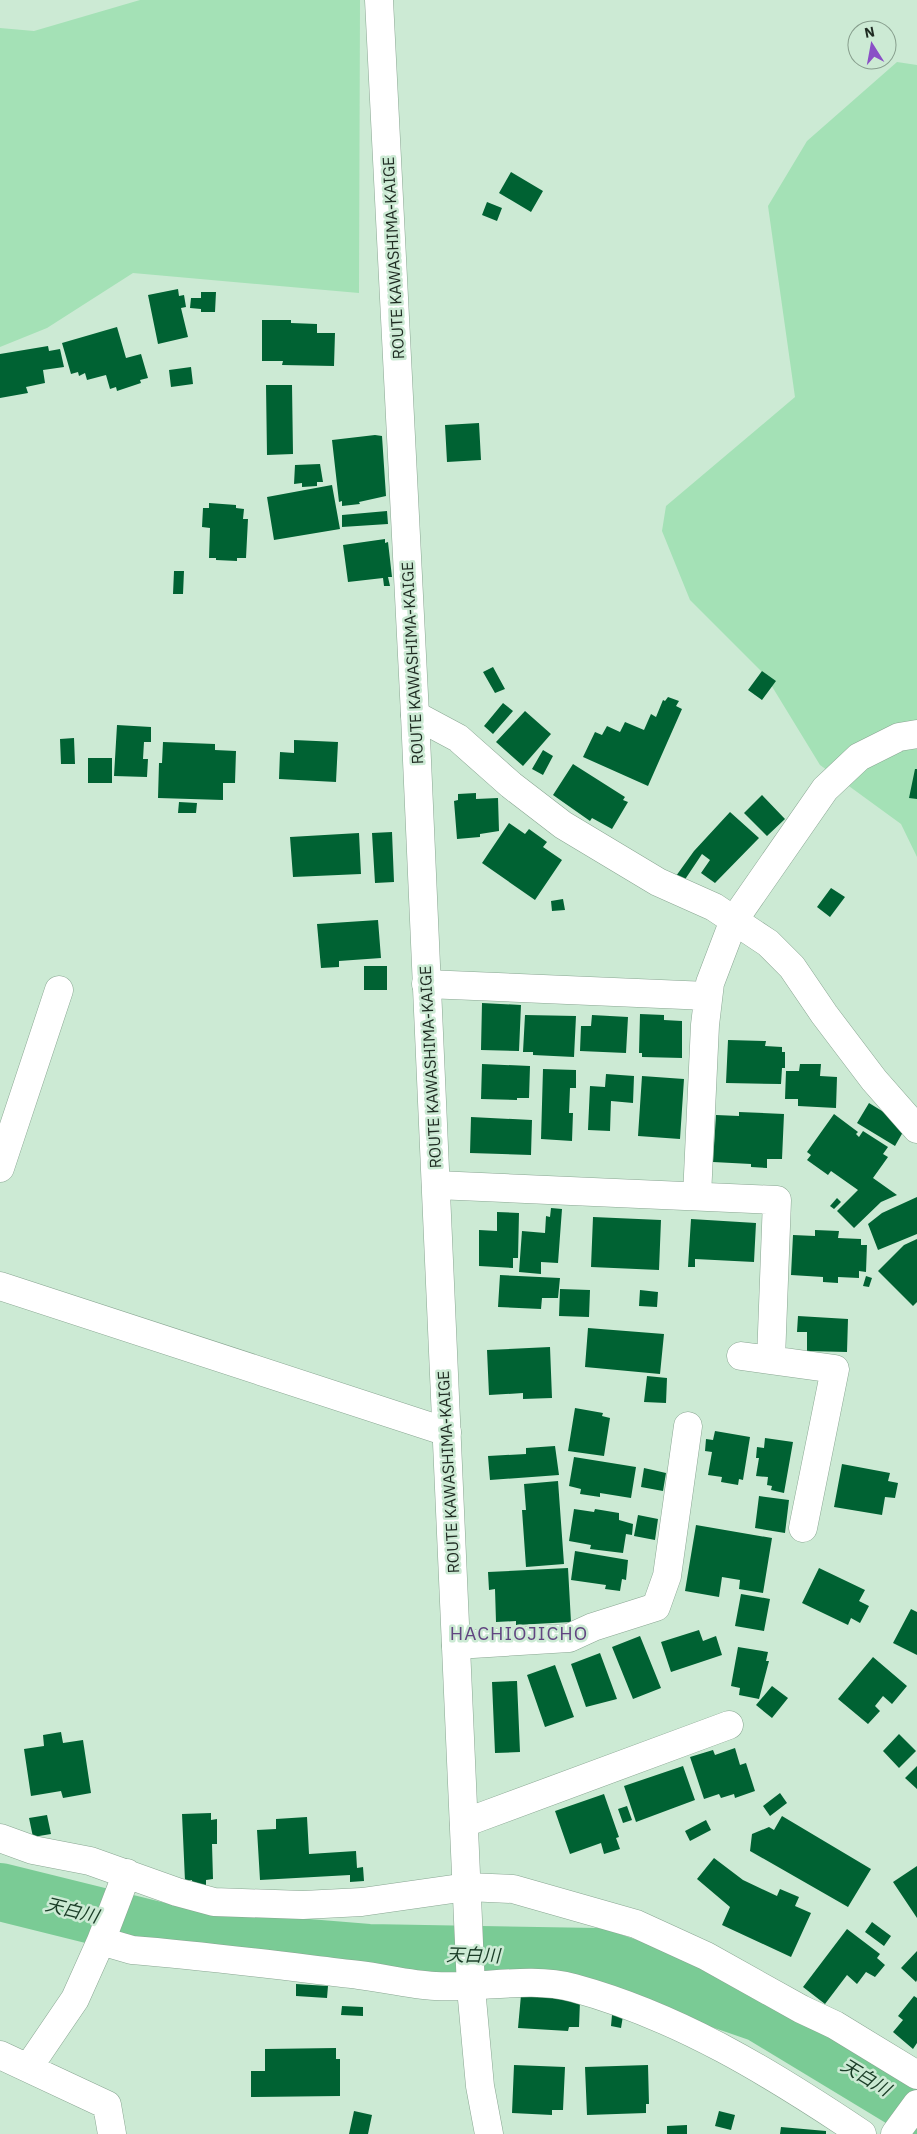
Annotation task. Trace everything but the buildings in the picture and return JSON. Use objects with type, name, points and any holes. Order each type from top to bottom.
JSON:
[{"type":"street","name":"ROUTE KAWASHIMA-KAIGE","points":[[379,0],[415,715],[471,1988],[480,2086],[490,2134]]},
{"type":"street","points":[[415,715],[458,738],[511,785],[571,830],[658,882],[714,907],[768,943],[792,967],[868,1073],[917,1128]]},
{"type":"street","points":[[698,1196],[708,996],[710,983],[734,920],[824,789],[859,757],[898,737],[917,734]]},
{"type":"street","points":[[426,984],[708,996]]},
{"type":"street","points":[[0,1168],[60,990]]},
{"type":"street","points":[[436,1185],[777,1200],[771,1359]]},
{"type":"street","points":[[0,1286],[447,1432]]},
{"type":"street","points":[[741,1356],[835,1369],[803,1528]]},
{"type":"street","points":[[456,1645],[569,1638],[592,1627],[656,1608],[667,1576],[688,1426]]},
{"type":"street","points":[[464,1823],[729,1724]]},
{"type":"street","points":[[0,1838],[33,1850],[90,1861],[177,1892],[214,1902],[303,1906],[362,1902],[467,1887],[513,1889],[636,1924],[724,1965],[801,2010],[835,2025],[917,2075]]},
{"type":"street","points":[[28,2068],[75,1998],[101,1942],[127,1873]]},
{"type":"street","points":[[101,1942],[132,1950],[359,1975],[433,1986],[471,1988],[520,1984],[572,1988],[670,2021],[717,2044],[820,2106],[862,2134]]},
{"type":"street","points":[[0,2055],[107,2105],[112,2134]]},
{"type":"street","points":[[895,2134],[917,2104]]},
{"type":"green space","points":[[140,0],[360,0],[359,293],[133,273],[47,328],[0,347],[0,28],[34,31]]},
{"type":"green space","points":[[897,62],[917,65],[917,857],[901,824],[820,765],[765,675],[690,600],[662,531],[666,506],[795,397],[768,206],[807,141],[888,70],[897,70]]},
{"type":"waterway","name":"天白川","points":[[0,1892],[186,1938],[368,1953],[597,1957],[760,2013],[917,2108]]},
{"type":"district","name":"HACHIOJICHO","points":[[519,1633]]}]
